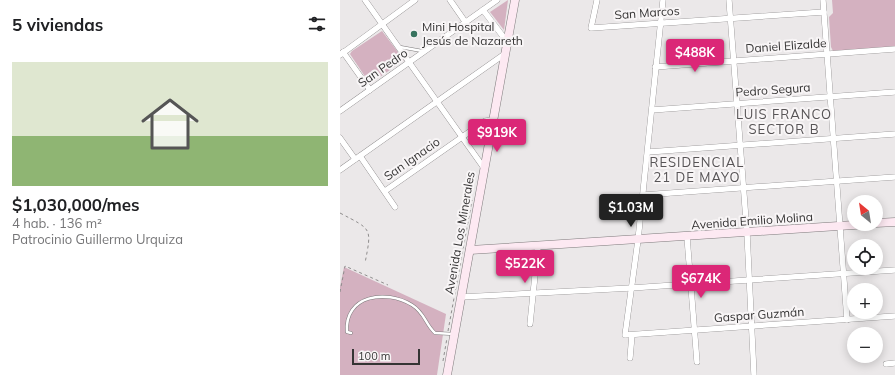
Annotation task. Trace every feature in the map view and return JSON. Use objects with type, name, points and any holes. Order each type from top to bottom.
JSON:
[{"type":"street","points":[[365,0],[484,168]]},
{"type":"street","points":[[370,90],[342,54],[415,0]]},
{"type":"street","points":[[450,0],[466,22]]},
{"type":"street","name":"San Pedro","points":[[340,112],[497,0]]},
{"type":"street","name":"Avenida Los Minerales","points":[[447,375],[451,334],[461,297],[515,0]]},
{"type":"street","name":"San Marcos","points":[[596,0],[591,28],[824,12]]},
{"type":"street","points":[[631,288],[648,152],[655,67],[663,0]]},
{"type":"street","points":[[730,0],[747,233],[753,327],[754,375]]},
{"type":"street","points":[[823,0],[847,320]]},
{"type":"street","points":[[483,10],[508,44]]},
{"type":"street","name":"Daniel Elizalde","points":[[655,67],[895,49]]},
{"type":"street","points":[[340,170],[506,53]]},
{"type":"street","name":"Pedro Segura","points":[[652,110],[895,92]]},
{"type":"street","name":"San Ignacio","points":[[385,191],[485,121],[493,120]]},
{"type":"street","points":[[648,152],[833,140],[895,134]]},
{"type":"street","points":[[340,138],[358,157],[385,191],[395,207]]},
{"type":"street","points":[[643,195],[895,176]]},
{"type":"street","points":[[883,223],[895,222]]},
{"type":"street","name":"Avenida Emilio Molina","points":[[470,250],[847,226]]},
{"type":"street","points":[[687,237],[697,362]]},
{"type":"street","points":[[530,324],[538,246]]},
{"type":"street","points":[[461,297],[631,288],[895,270]]},
{"type":"street","name":"Gaspar Guzmán","points":[[631,288],[625,335],[895,316]]},
{"type":"street","points":[[630,358],[632,335]]},
{"type":"street","points":[[886,364],[895,363]]},
{"type":"lane","points":[[398,46],[425,52]]},
{"type":"lane","points":[[351,333],[346,332],[346,326],[347,318],[353,309],[370,298],[392,296],[411,305],[421,312],[434,333],[451,334]]},
{"type":"path","points":[[443,361],[451,334],[472,199]]},
{"type":"path","points":[[340,213],[368,230],[370,237],[365,263]]},
{"type":"path","points":[[340,292],[345,266],[388,286]]},
{"type":"shaded area","points":[[508,0],[504,30],[490,12]]},
{"type":"shaded area","points":[[832,0],[895,0],[895,47],[833,51],[831,47],[829,17],[833,13]]},
{"type":"shaded area","points":[[382,31],[404,60],[370,84],[350,54],[352,51]]},
{"type":"shaded area","points":[[344,267],[446,314],[437,375],[340,375],[340,287]]},
{"type":"place","name":"Mini Hospital Jesús de Nazareth","points":[[414,34]]},
{"type":"district","name":"LUIS FRANCO SECTOR B","points":[[784,122]]},
{"type":"district","name":"RESIDENCIAL 21 DE MAYO","points":[[697,170]]}]
